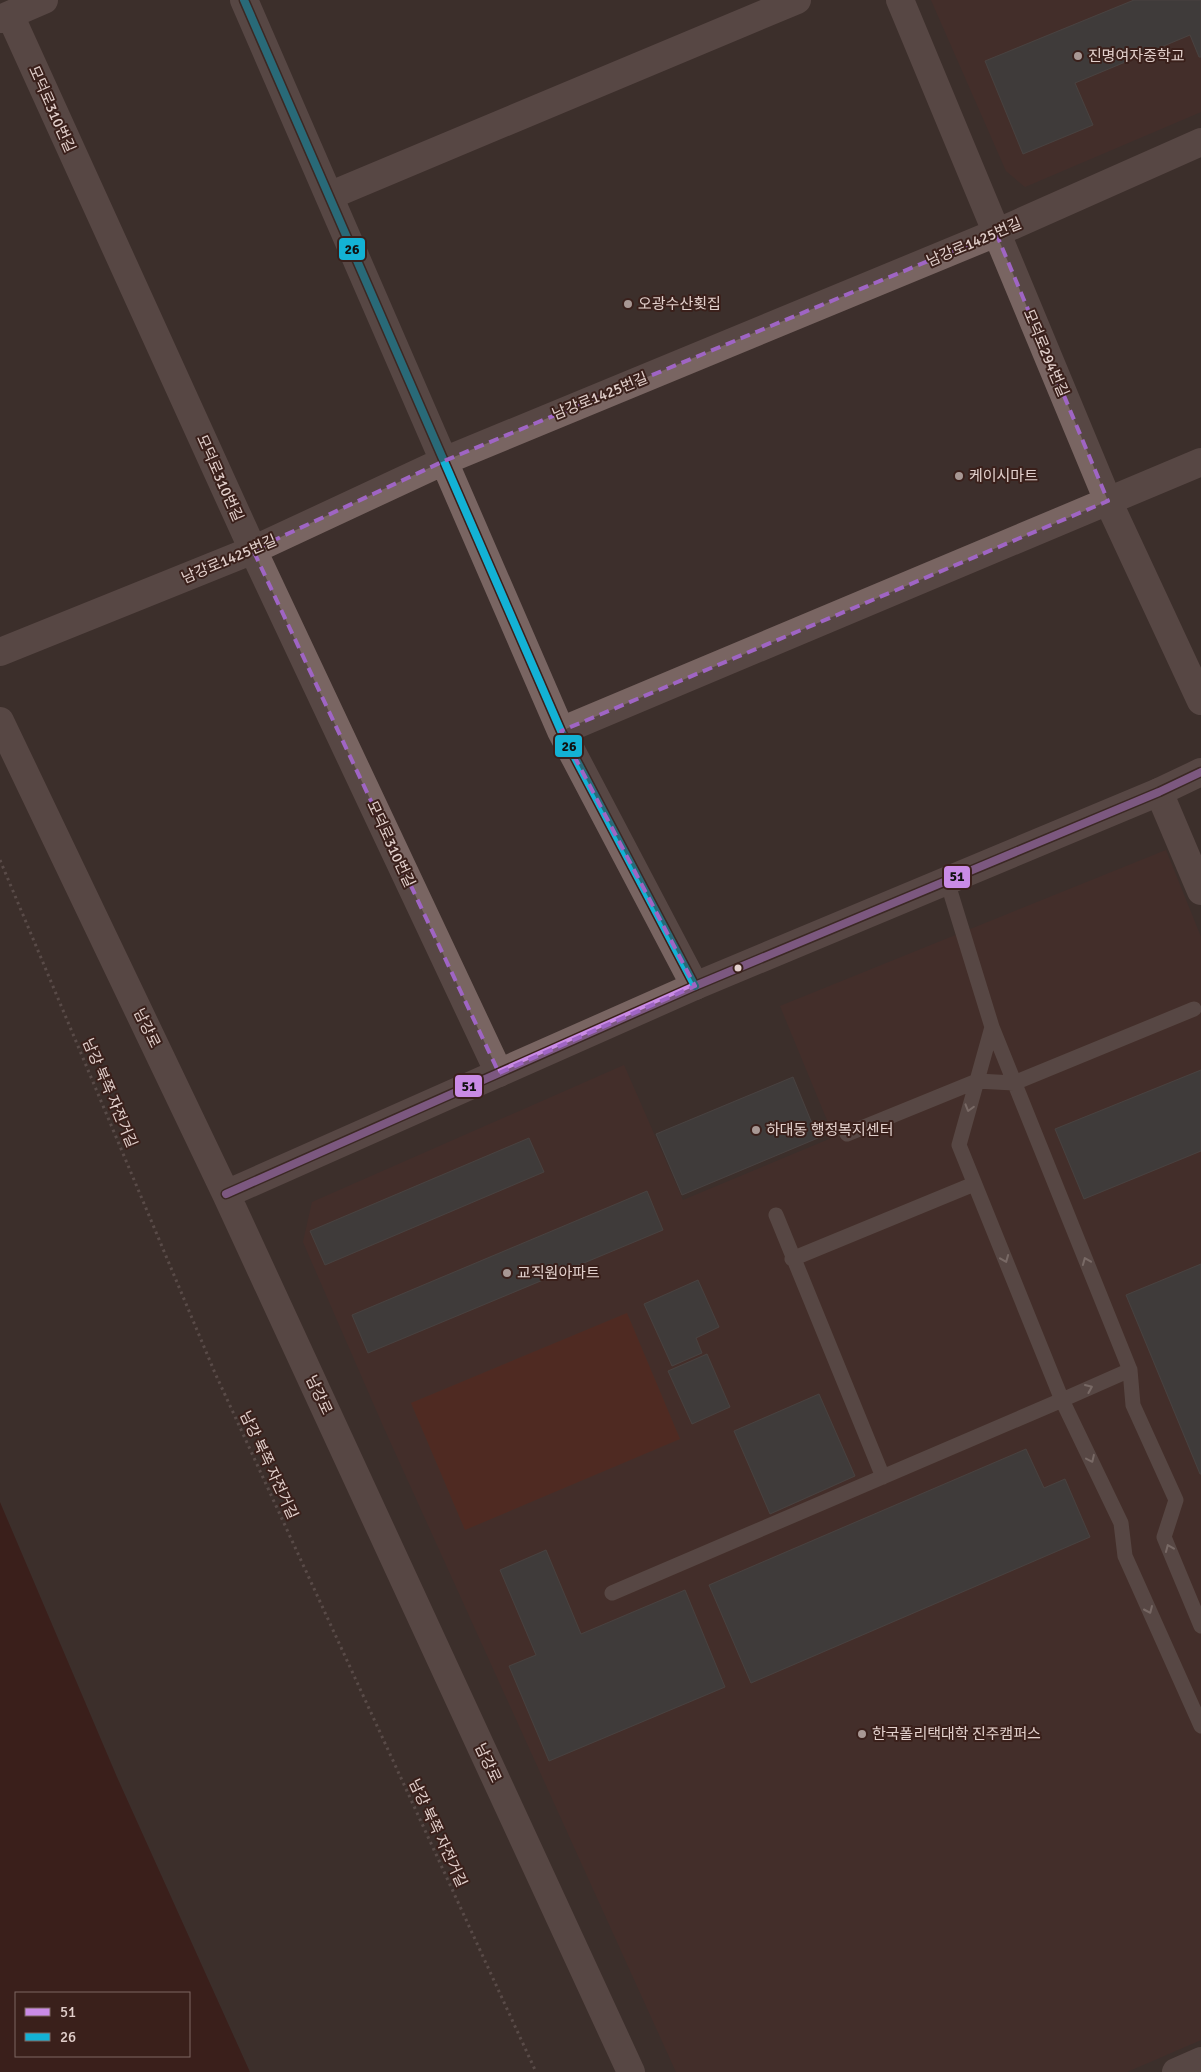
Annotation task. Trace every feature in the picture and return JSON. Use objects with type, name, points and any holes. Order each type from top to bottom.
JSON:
[{"type":"street","points":[[5,17],[44,0]]},
{"type":"street","points":[[244,0],[561,731],[695,986]]},
{"type":"street","points":[[329,196],[797,0]]},
{"type":"street","name":"모덕로294번길","points":[[900,0],[1108,500],[1201,701]]},
{"type":"street","name":"모덕로310번길","points":[[5,17],[499,1073]]},
{"type":"street","name":"남강로1425번길","points":[[0,652],[253,550],[444,461],[996,234],[1201,142]]},
{"type":"street","points":[[561,731],[1201,462]]},
{"type":"street","name":"남강로","points":[[0,721],[226,1194],[631,2072]]},
{"type":"street","points":[[226,1194],[695,986],[1159,792],[1201,772]]},
{"type":"street","points":[[1159,792],[1201,891]]},
{"type":"street","points":[[1176,2072],[1201,2061]]},
{"type":"lane","points":[[947,881],[992,1027],[1130,1370],[1133,1405],[1176,1500],[1164,1537],[1201,1626]]},
{"type":"lane","points":[[847,1134],[977,1081],[1014,1083],[1194,1010]]},
{"type":"lane","points":[[992,1027],[958,1146],[1062,1400],[1121,1523],[1125,1556],[1201,1726]]},
{"type":"lane","points":[[792,1258],[974,1184]]},
{"type":"lane","points":[[776,1216],[883,1477]]},
{"type":"lane","points":[[612,1593],[1130,1370]]},
{"type":"path","name":"남강 북쪽 자전거길","points":[[0,860],[215,1373],[536,2072]]},
{"type":"highlighted area","points":[[996,233],[1108,501],[561,731],[695,986],[499,1073],[253,550],[444,461]]},
{"type":"shaded area","name":"진명여자중학교","points":[[931,0],[1201,0],[1201,112],[1025,187],[1006,171]]},
{"type":"shaded area","name":"한국폴리택대학 진주캠퍼스","points":[[1166,850],[1201,937],[1201,2040],[1127,2072],[676,2072],[384,1428],[303,1242],[312,1202],[624,1065],[683,1200],[834,1137],[780,1006]]},
{"type":"shaded area","points":[[627,1313],[680,1439],[465,1530],[411,1403]]},
{"type":"shaded area","points":[[0,1502],[117,1777],[250,2072],[0,2072]]},
{"type":"building","points":[[1134,0],[1201,0],[1201,57],[1199,57],[1190,35],[1075,83],[1093,125],[1023,154],[985,61]]},
{"type":"building","points":[[1201,1070],[1201,1151],[1084,1199],[1055,1129]]},
{"type":"building","points":[[793,1077],[818,1138],[682,1195],[656,1134]]},
{"type":"building","points":[[529,1138],[544,1172],[325,1265],[310,1231]]},
{"type":"building","name":"교직원아파트","points":[[647,1191],[663,1230],[368,1353],[352,1315]]},
{"type":"building","points":[[1201,1264],[1201,1474],[1200,1474],[1126,1295]]},
{"type":"building","points":[[698,1280],[719,1327],[696,1338],[702,1353],[672,1366],[644,1304]]},
{"type":"building","points":[[707,1354],[730,1407],[692,1424],[668,1371]]},
{"type":"building","points":[[819,1394],[855,1476],[770,1514],[734,1431]]},
{"type":"building","points":[[1026,1449],[1044,1488],[1065,1479],[1090,1537],[751,1683],[709,1585]]},
{"type":"building","points":[[546,1550],[581,1634],[685,1590],[725,1687],[549,1761],[509,1666],[536,1655],[500,1570]]},
{"type":"transit line","name":"26","points":[[244,0],[561,731],[695,986]]},
{"type":"transit line","name":"51","points":[[226,1194],[695,986],[1159,792],[1201,772]]},
{"type":"place","name":"진명여자중학교","points":[[1078,56]]},
{"type":"place","name":"오광수산횟집","points":[[628,304]]},
{"type":"place","name":"케이시마트","points":[[959,476]]},
{"type":"place","name":"하대동 행정복지센터","points":[[756,1130]]},
{"type":"place","name":"교직원아파트","points":[[507,1273]]},
{"type":"place","name":"한국폴리택대학 진주캠퍼스","points":[[862,1734]]}]
